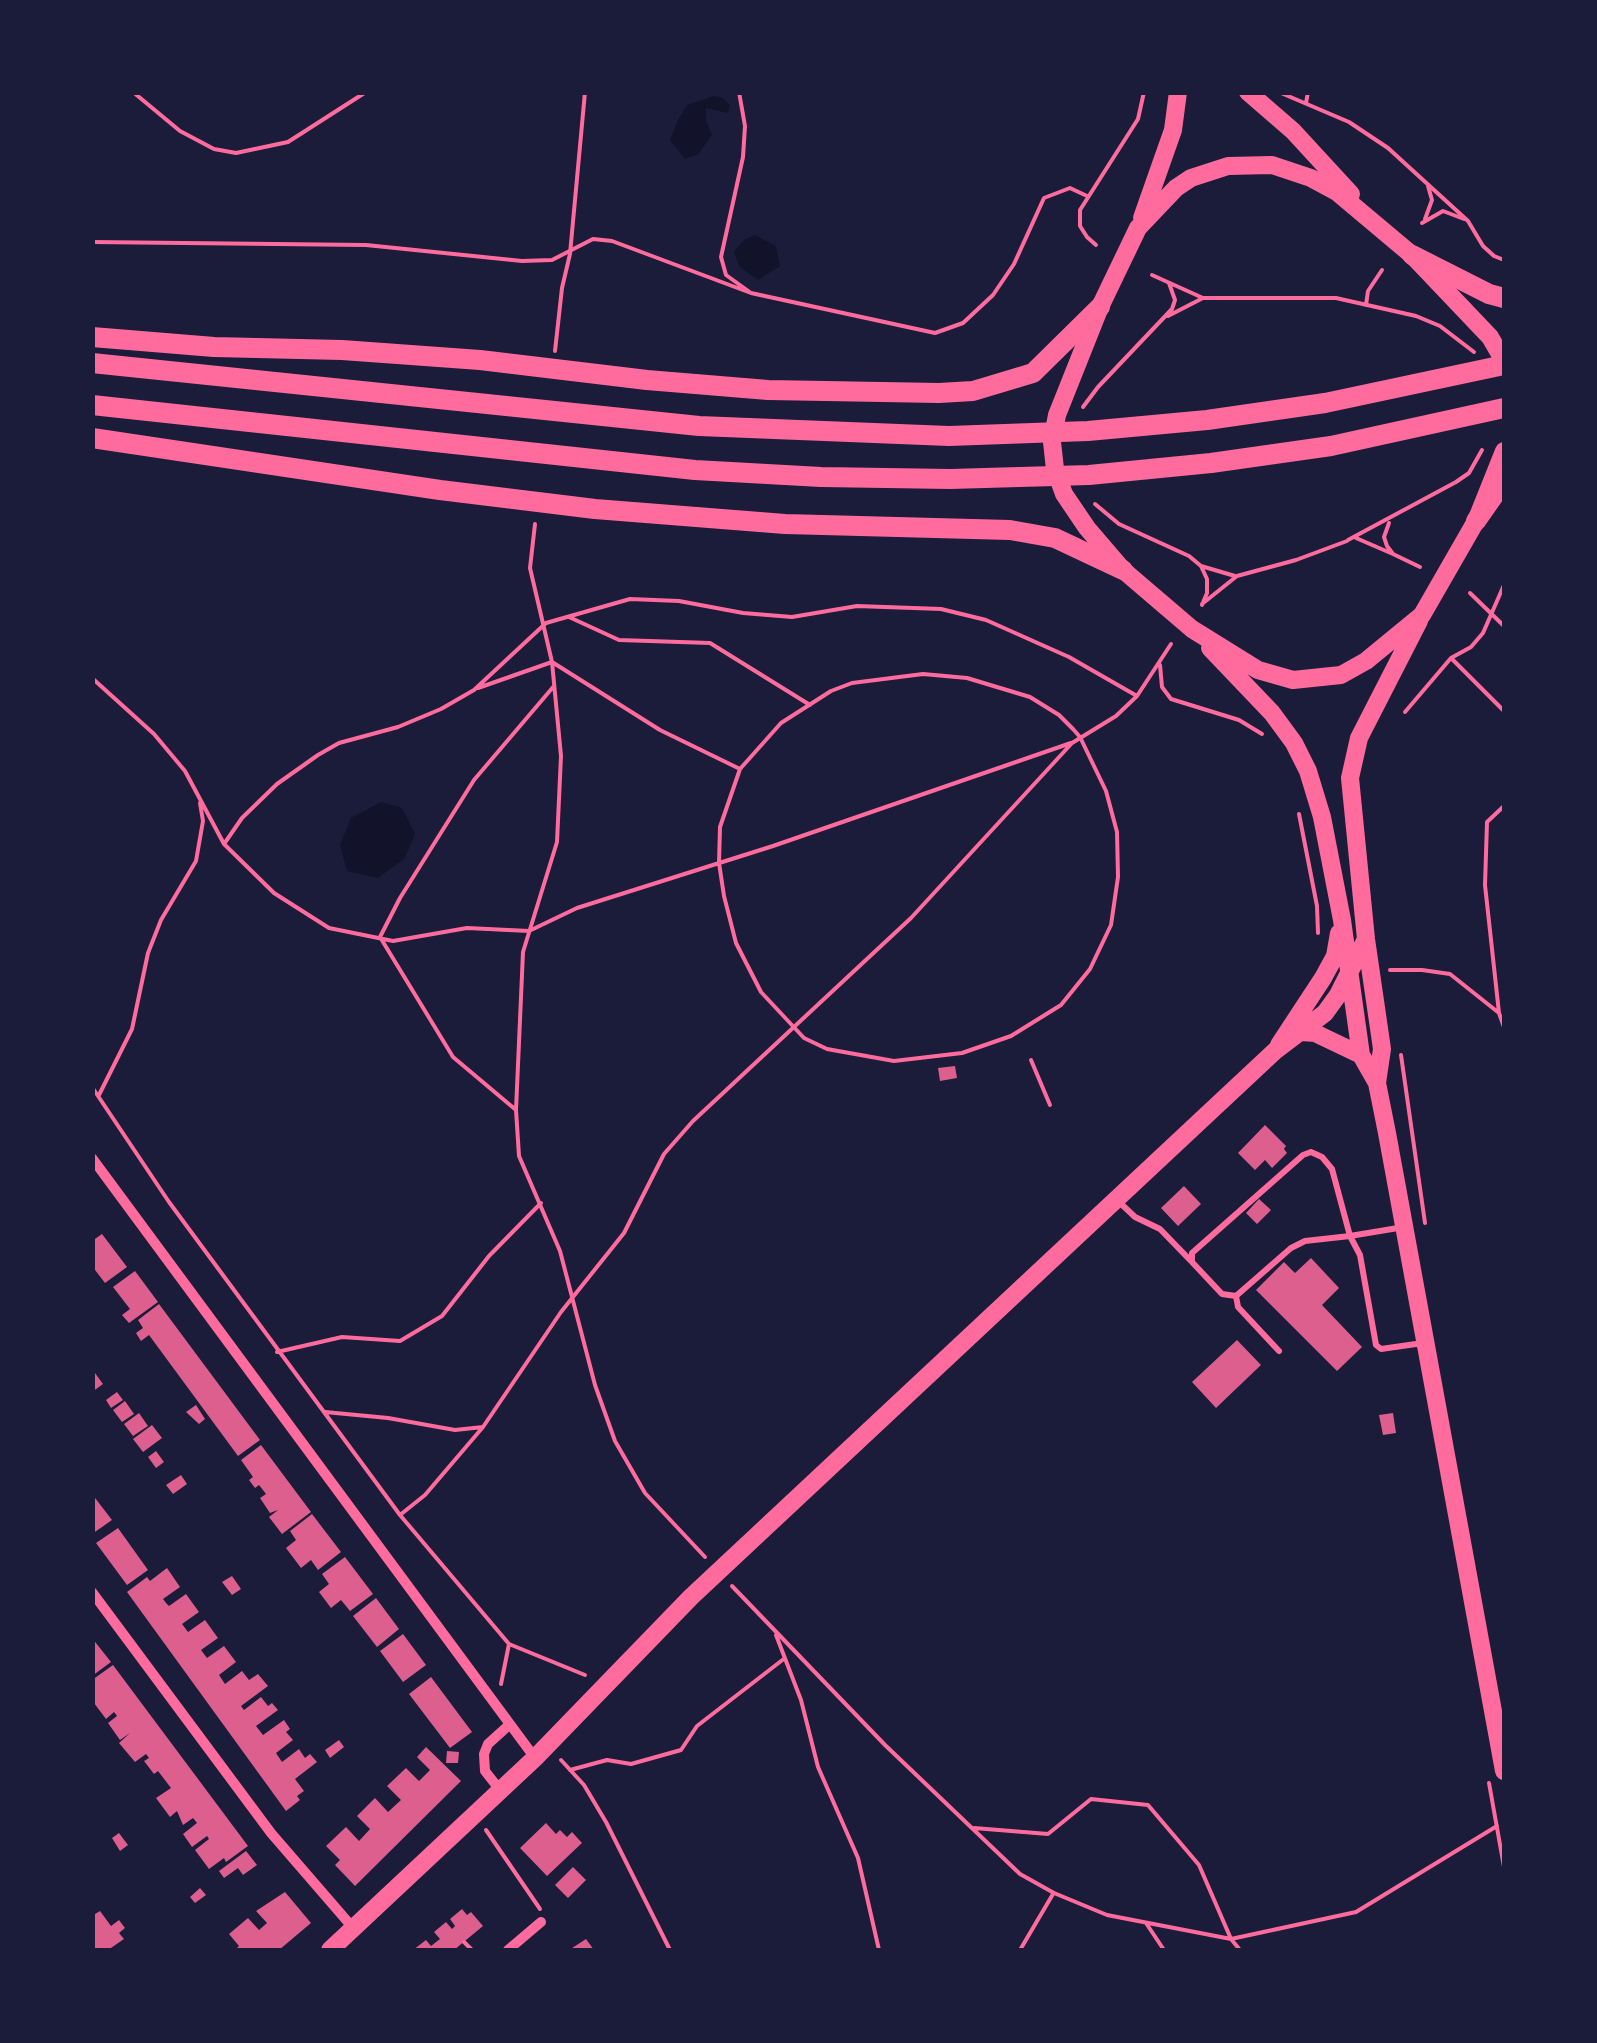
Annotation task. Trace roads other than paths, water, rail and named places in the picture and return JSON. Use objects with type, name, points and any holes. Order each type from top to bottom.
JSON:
[{"type":"highway","points":[[1412,254],[1504,298]]},
{"type":"highway","points":[[92,337],[480,360],[768,390],[940,392],[973,390],[1032,373],[1100,307]]},
{"type":"highway","points":[[92,362],[699,426],[949,436],[1088,431],[1207,420],[1324,403],[1504,363]]},
{"type":"highway","points":[[92,405],[696,470],[950,479],[1089,475],[1212,464],[1331,446],[1504,408]]},
{"type":"highway","points":[[92,438],[595,509],[785,524],[1010,530],[1055,538],[1123,570]]},
{"type":"highway","points":[[1476,521],[1504,481]]},
{"type":"main road","points":[[1178,92],[1173,130],[1138,228],[1100,307],[1062,402],[1054,428],[1052,455],[1058,482],[1071,506],[1123,570],[1192,629],[1272,713],[1294,743],[1308,771],[1322,817],[1342,920],[1360,1055],[1377,1083]]},
{"type":"main road","points":[[1248,92],[1314,153],[1373,220]]},
{"type":"main road","points":[[1138,228],[1191,178],[1211,170],[1252,164],[1278,166],[1311,178],[1337,192],[1412,254],[1490,338],[1504,363]]},
{"type":"main road","points":[[1504,450],[1476,521],[1378,699],[1352,758],[1350,799],[1382,1048],[1377,1083],[1504,1771]]},
{"type":"main road","points":[[1192,629],[1268,674],[1313,680],[1341,674],[1362,663],[1422,614]]},
{"type":"main road","points":[[1276,1050],[1335,956],[1342,920]]},
{"type":"main road","points":[[330,1950],[535,1758],[691,1597],[1276,1050],[1325,1013],[1366,939]]},
{"type":"main road","points":[[1302,1032],[1315,1032],[1360,1055]]},
{"type":"street","points":[[92,1158],[535,1758]]},
{"type":"street","points":[[92,1592],[271,1833],[354,1930]]},
{"type":"street","points":[[500,1790],[486,1771],[484,1754],[488,1744],[509,1726]]},
{"type":"street","points":[[508,1950],[541,1922]]},
{"type":"lane","points":[[1192,1262],[1196,1245],[1311,1152],[1322,1157],[1332,1169],[1350,1236],[1360,1255],[1376,1344],[1382,1350],[1426,1342]]},
{"type":"lane","points":[[1116,1200],[1135,1217],[1160,1229],[1222,1294],[1236,1296],[1290,1248],[1305,1240],[1405,1227]]},
{"type":"lane","points":[[1236,1296],[1238,1307],[1279,1351]]}]
